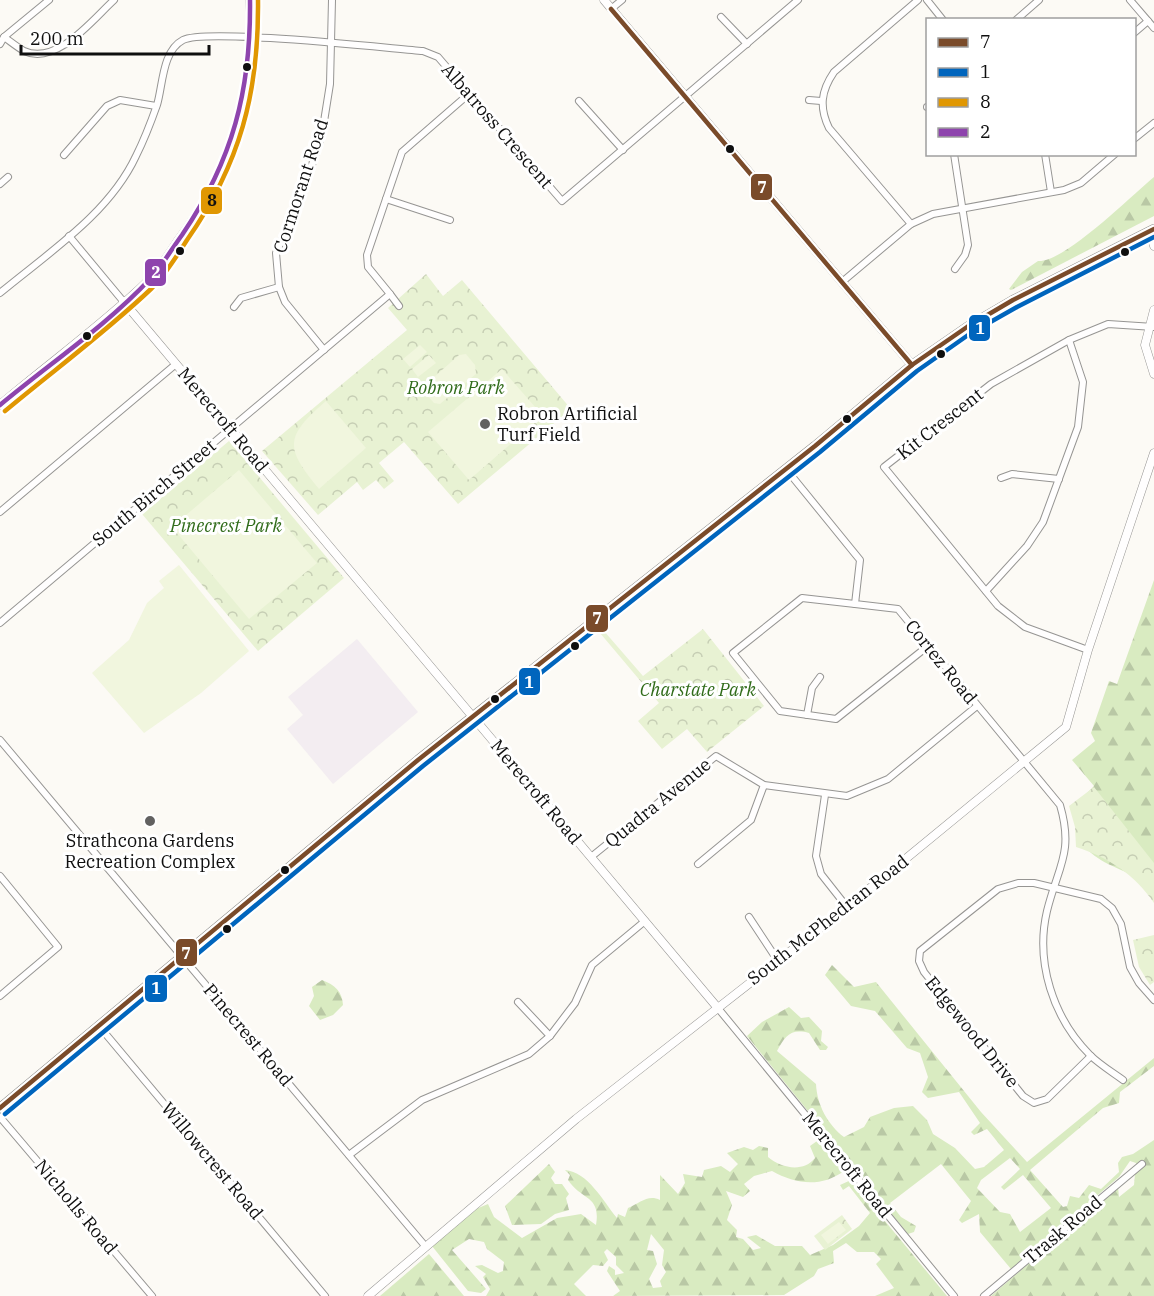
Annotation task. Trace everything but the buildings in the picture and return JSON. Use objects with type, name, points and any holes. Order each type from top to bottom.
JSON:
[{"type":"main road","points":[[0,1108],[472,716],[786,469],[912,365],[967,327],[1013,300],[1152,230]]},
{"type":"street","points":[[0,44],[4,37],[49,0]]},
{"type":"street","points":[[4,37],[26,51],[52,51],[65,44],[114,0]]},
{"type":"street","points":[[0,405],[148,281],[203,207],[222,171],[246,89],[252,38],[250,0]]},
{"type":"street","name":"Cormorant Road","points":[[324,350],[285,302],[279,287],[276,253],[304,189],[322,134],[330,84],[332,0]]},
{"type":"street","points":[[604,0],[912,365]]},
{"type":"street","points":[[611,9],[622,0]]},
{"type":"street","points":[[579,101],[623,150],[798,0]]},
{"type":"street","points":[[910,224],[829,128],[823,115],[821,101],[826,84],[834,72],[918,0]]},
{"type":"street","points":[[927,0],[942,18]]},
{"type":"street","points":[[1018,18],[1039,0]]},
{"type":"street","points":[[1130,0],[1154,28]]},
{"type":"street","points":[[721,17],[747,44]]},
{"type":"street","points":[[1136,31],[1148,21]]},
{"type":"street","name":"Albatross Crescent","points":[[156,106],[172,50],[182,40],[196,36],[423,51],[438,57],[562,201],[623,150]]},
{"type":"street","points":[[399,306],[368,267],[367,255],[402,152],[470,93]]},
{"type":"street","points":[[0,293],[96,212],[118,187],[135,158],[156,106],[120,100],[107,106],[64,155]]},
{"type":"street","points":[[809,100],[821,101]]},
{"type":"street","points":[[1136,137],[1154,123]]},
{"type":"street","points":[[954,156],[968,245],[965,255],[955,269]]},
{"type":"street","points":[[1045,156],[1051,192]]},
{"type":"street","points":[[842,282],[910,224],[933,214],[1051,192],[1081,183],[1113,156]]},
{"type":"street","points":[[0,184],[8,177]]},
{"type":"street","points":[[386,199],[450,220]]},
{"type":"street","points":[[1152,230],[1154,246]]},
{"type":"street","name":"Merecroft Road","points":[[69,236],[717,1007],[954,1296]]},
{"type":"street","points":[[234,307],[241,298],[279,287]]},
{"type":"street","name":"South Birch Street","points":[[0,624],[390,294]]},
{"type":"street","points":[[1154,310],[1152,327],[1146,345],[1154,374]]},
{"type":"street","name":"Kit Crescent","points":[[1088,650],[1025,627],[998,606],[884,467],[991,384],[1069,340],[1108,324],[1152,327]]},
{"type":"street","points":[[986,591],[1027,546],[1043,522],[1078,427],[1083,382],[1069,340]]},
{"type":"street","points":[[0,512],[176,364]]},
{"type":"street","name":"South McPhedran Road","points":[[369,1296],[576,1119],[847,907],[1066,727],[1088,650],[1154,453]]},
{"type":"street","points":[[786,469],[860,560],[855,604]]},
{"type":"street","points":[[1001,478],[1012,474],[1059,479]]},
{"type":"street","name":"Cortez Road","points":[[807,715],[780,711],[733,653],[802,598],[898,609],[1060,805],[1067,830],[1066,852],[1046,914],[1043,945],[1046,976],[1056,1007],[1065,1023],[1091,1056],[1123,1080]]},
{"type":"street","points":[[820,677],[812,688],[807,715],[836,719],[928,646]]},
{"type":"street","name":"Quadra Avenue","points":[[591,857],[716,756],[764,785],[825,795],[848,796],[888,779],[977,706]]},
{"type":"street","name":"Pinecrest Road","points":[[0,740],[426,1247]]},
{"type":"street","points":[[698,864],[751,820],[764,785]]},
{"type":"street","points":[[825,795],[816,856],[821,874],[847,907]]},
{"type":"street","points":[[0,876],[58,947],[0,996]]},
{"type":"street","name":"Edgewood Drive","points":[[1091,1056],[1047,1099],[1034,1103],[1016,1088],[924,972],[919,961],[920,951],[998,889],[1018,883],[1054,887],[1101,899],[1112,908],[1121,924],[1130,967],[1139,984],[1154,1000]]},
{"type":"street","points":[[749,917],[778,961]]},
{"type":"street","points":[[349,1155],[422,1100],[529,1054],[550,1036],[575,1003],[592,965],[645,921]]},
{"type":"street","points":[[518,1002],[550,1036]]},
{"type":"street","name":"Willowcrest Road","points":[[99,1026],[325,1296]]},
{"type":"street","name":"Nicholls Road","points":[[0,1117],[152,1296]]},
{"type":"street","name":"Trask Road","points":[[984,1296],[1142,1164]]},
{"type":"shaded area","points":[[357,639],[418,712],[333,784],[287,729],[303,715],[288,697]]},
{"type":"green space","points":[[1154,177],[1154,216],[1009,289],[1022,272],[1038,261],[1050,259],[1080,240]]},
{"type":"green space","name":"Robron Park","points":[[426,274],[443,296],[462,280],[571,409],[458,504],[404,442],[379,463],[394,481],[384,489],[376,480],[363,490],[357,482],[318,515],[262,451],[407,330],[388,308]]},
{"type":"green space","points":[[420,345],[427,352],[410,367],[403,359]]},
{"type":"green space","points":[[466,354],[475,365],[476,374],[440,404],[434,403],[424,392],[425,385],[459,355]]},
{"type":"green space","points":[[429,355],[436,363],[418,377],[412,369]]},
{"type":"green space","name":"Robron Artificial Turf Field","points":[[502,369],[543,416],[469,480],[428,432]]},
{"type":"green space","points":[[326,401],[366,448],[319,489],[300,463],[295,453],[294,443],[302,424]]},
{"type":"green space","name":"Pinecrest Park","points":[[229,441],[344,578],[258,651],[142,514]]},
{"type":"green space","points":[[239,470],[317,563],[249,619],[172,527]]},
{"type":"green space","points":[[179,565],[249,651],[201,693],[144,733],[92,673],[129,640],[147,603],[164,588],[159,581]]},
{"type":"green space","points":[[1154,580],[1154,901],[1136,877],[1101,860],[1081,845],[1083,797],[1094,786],[1072,760],[1095,741],[1091,733],[1109,681],[1117,684]]},
{"type":"green space","name":"Charstate Park","points":[[703,629],[764,706],[707,752],[687,729],[662,749],[638,721],[659,703],[600,633],[604,631],[643,676]]},
{"type":"green space","points":[[1094,787],[1154,863],[1154,903],[1147,893],[1120,868],[1076,847],[1075,827],[1069,806]]},
{"type":"green space","points":[[1154,935],[1154,982],[1150,985],[1139,967],[1133,940]]},
{"type":"green space","points":[[832,965],[854,987],[876,982],[981,1112],[1027,1162],[1154,1058],[1154,1066],[1120,1092],[1119,1103],[1103,1108],[1030,1170],[1063,1207],[1067,1206],[1070,1196],[1079,1198],[1089,1185],[1101,1189],[1119,1172],[1118,1163],[1122,1157],[1133,1154],[1154,1140],[1154,1296],[991,1296],[1118,1187],[1119,1197],[1134,1185],[1136,1163],[1130,1161],[1119,1177],[1011,1269],[980,1232],[979,1214],[962,1223],[959,1220],[971,1201],[941,1164],[890,1203],[901,1217],[916,1226],[914,1232],[908,1234],[747,1036],[762,1022],[789,1007],[801,1018],[809,1017],[822,1031],[821,1041],[828,1047],[826,1050],[820,1050],[809,1033],[798,1032],[789,1034],[777,1051],[816,1084],[824,1114],[844,1137],[864,1127],[870,1117],[894,1108],[913,1106],[927,1120],[933,1134],[955,1148],[975,1169],[984,1167],[1004,1150],[987,1129],[974,1135],[971,1132],[980,1123],[959,1092],[928,1098],[922,1092],[928,1077],[920,1053],[907,1048],[875,1011],[851,1006],[825,975]],"holes":[[[1010,1158],[1020,1169],[1001,1187],[1004,1190],[1023,1175],[1051,1208],[1020,1232],[1010,1214],[1000,1212],[977,1188],[981,1180]]]},
{"type":"green space","points":[[322,980],[337,989],[343,1005],[333,1015],[320,1020],[309,1006],[314,996],[312,987]]},
{"type":"green space","points":[[817,1141],[844,1171],[826,1180],[808,1182],[790,1179],[772,1171],[754,1176],[744,1184],[750,1191],[743,1197],[726,1191],[732,1205],[727,1220],[737,1230],[736,1237],[743,1239],[753,1250],[761,1248],[747,1237],[756,1235],[775,1246],[802,1246],[810,1255],[833,1245],[859,1226],[870,1213],[849,1186],[843,1190],[840,1185],[851,1180],[947,1296],[875,1296],[894,1288],[876,1264],[881,1259],[874,1252],[857,1252],[846,1243],[833,1251],[834,1263],[818,1269],[814,1276],[784,1295],[613,1296],[620,1291],[607,1271],[609,1266],[615,1270],[615,1275],[624,1273],[616,1265],[616,1257],[607,1249],[604,1252],[608,1260],[603,1266],[593,1265],[574,1284],[586,1296],[486,1296],[490,1289],[483,1277],[486,1274],[475,1266],[482,1265],[498,1273],[503,1271],[504,1262],[487,1249],[484,1242],[469,1239],[452,1250],[486,1289],[481,1293],[468,1291],[432,1246],[476,1209],[488,1204],[494,1217],[522,1238],[557,1218],[581,1214],[596,1225],[596,1208],[589,1199],[573,1187],[568,1180],[570,1175],[565,1170],[581,1176],[588,1182],[617,1218],[618,1214],[625,1217],[628,1208],[644,1200],[656,1198],[660,1200],[660,1175],[678,1194],[685,1183],[683,1174],[702,1177],[704,1170],[721,1166],[730,1172],[738,1164],[727,1153],[744,1147],[753,1150],[759,1146],[768,1148],[768,1157],[773,1161],[785,1166],[798,1167],[810,1163],[815,1158],[810,1146]],"holes":[[[651,1234],[664,1250],[662,1265],[666,1272],[660,1281],[662,1287],[653,1288],[649,1279],[657,1264],[653,1251],[647,1250]]]},
{"type":"green space","points":[[549,1164],[555,1172],[551,1178],[555,1184],[562,1184],[569,1194],[566,1198],[569,1210],[555,1214],[541,1224],[512,1225],[505,1206]]},
{"type":"green space","points":[[842,1215],[852,1229],[825,1250],[814,1236]]},
{"type":"green space","points":[[839,1222],[846,1230],[828,1244],[821,1235]]},
{"type":"green space","points":[[429,1254],[464,1296],[380,1296]]},
{"type":"transit line","name":"2","points":[[0,405],[96,329],[133,296],[159,269],[200,207],[214,179],[236,123],[247,64],[250,0]]},
{"type":"transit line","name":"8","points":[[5,411],[152,288],[171,265],[205,212],[221,184],[243,126],[255,66],[258,0]]},
{"type":"transit line","name":"7","points":[[611,9],[912,365]]},
{"type":"transit line","name":"7","points":[[0,1108],[418,760],[815,446],[912,365],[967,327],[1013,300],[1154,229]]},
{"type":"transit line","name":"1","points":[[5,1114],[423,766],[820,452],[917,371],[971,333],[1154,237]]},
{"type":"place","name":"Robron Artificial Turf Field","points":[[485,424]]},
{"type":"place","name":"Strathcona Gardens Recreation Complex","points":[[150,821]]}]
